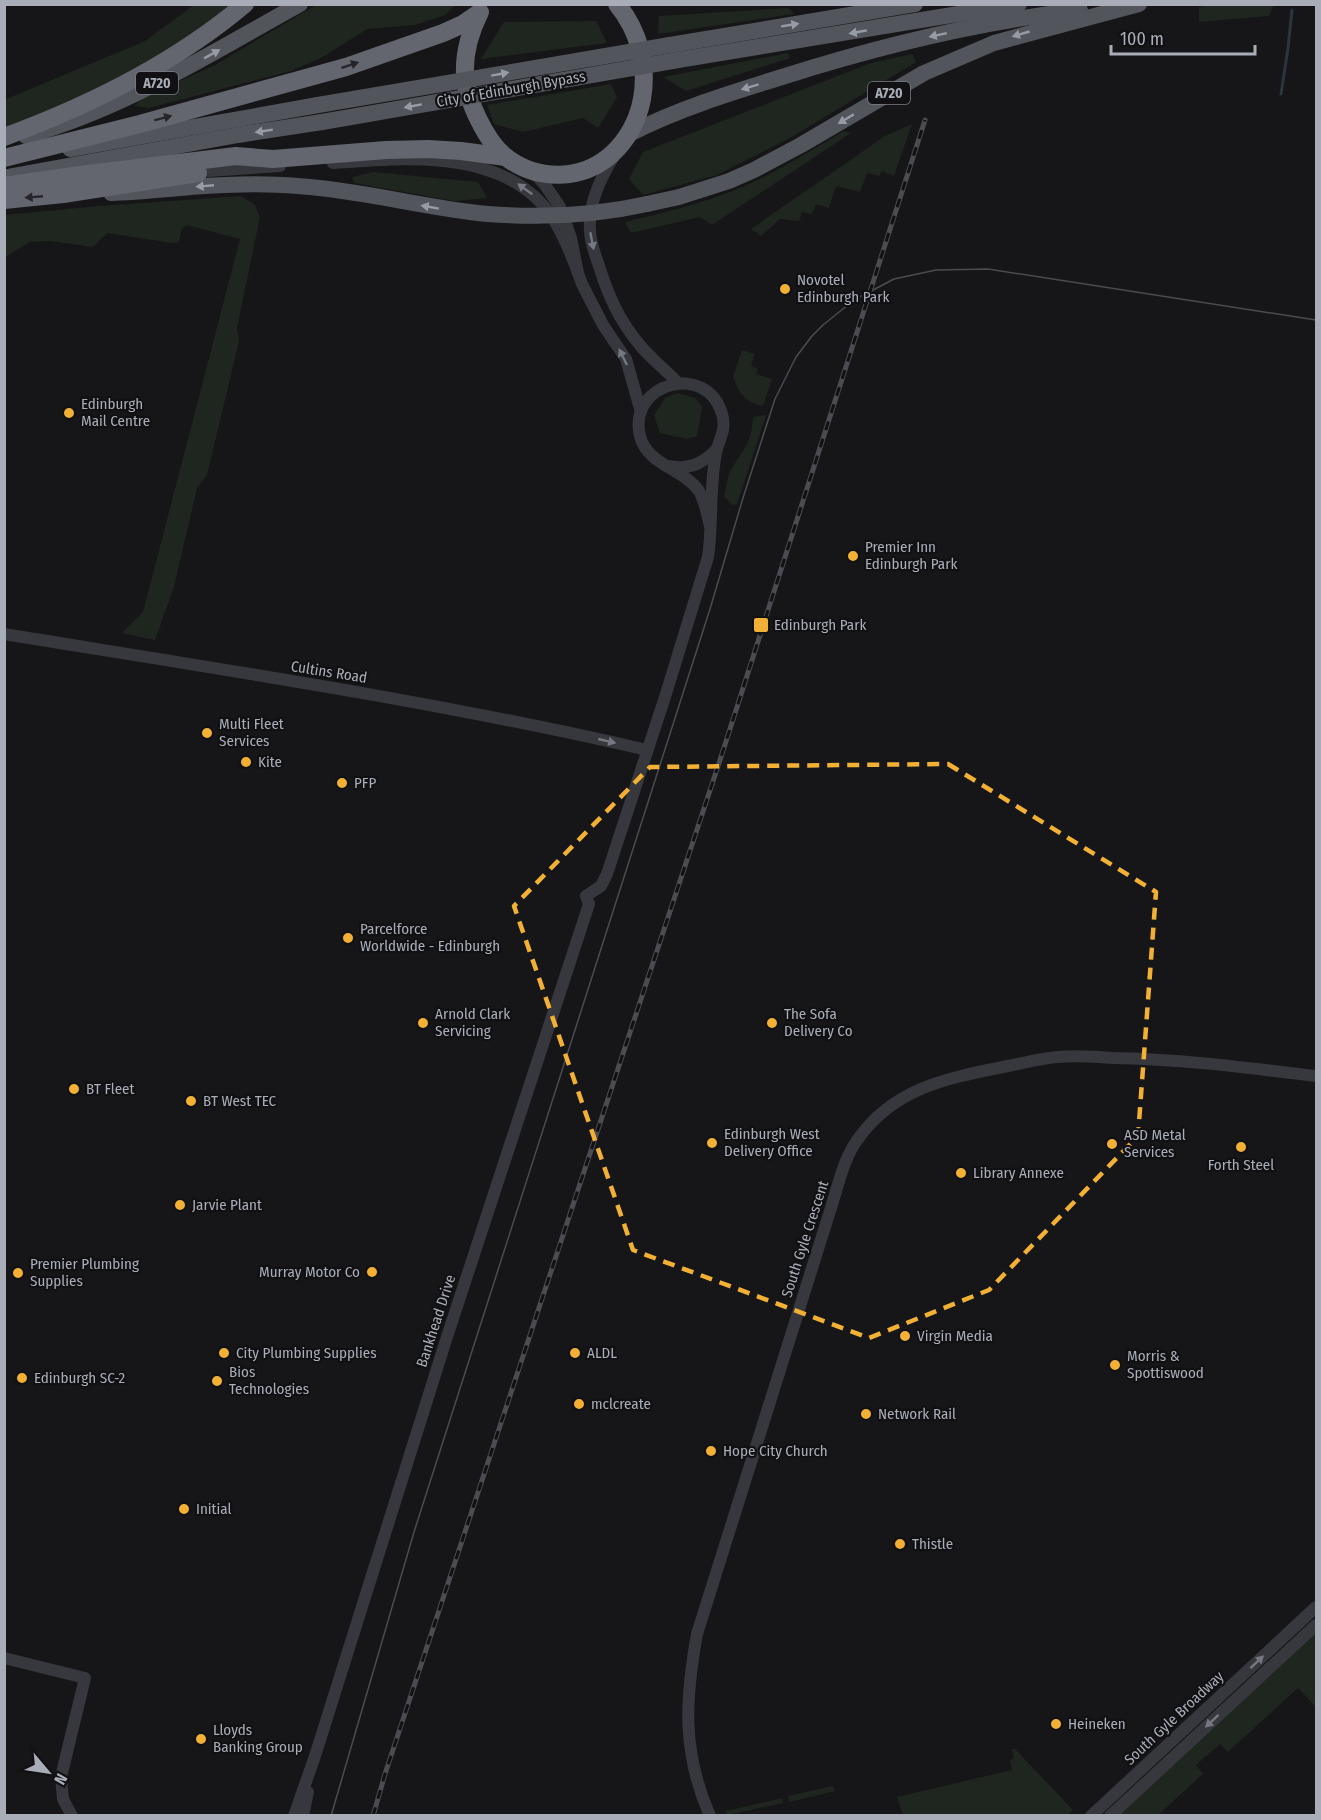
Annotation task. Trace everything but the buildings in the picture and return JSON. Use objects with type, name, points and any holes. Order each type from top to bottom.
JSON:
[{"type":"highway","points":[[4,137],[98,98],[178,54],[245,4]]},
{"type":"highway","points":[[63,194],[273,159],[428,149],[506,157],[532,171],[555,176],[582,171],[600,163],[624,141],[638,113],[644,76],[642,58],[632,26],[617,4]]},
{"type":"highway","points":[[482,8],[470,32],[466,53],[467,90],[481,125],[506,157]]},
{"type":"highway","points":[[4,160],[346,66],[443,33],[462,24],[482,8]]},
{"type":"highway","points":[[4,186],[236,156],[273,159]]},
{"type":"highway","name":"A720","points":[[4,200],[63,194]]},
{"type":"main road","name":"A720","points":[[4,142],[82,117],[132,95],[300,4]]},
{"type":"main road","name":"City of Edinburgh Bypass","points":[[4,160],[915,4]]},
{"type":"main road","name":"City of Edinburgh Bypass","points":[[4,178],[238,135],[1019,4]]},
{"type":"main road","points":[[624,141],[663,118],[712,99],[867,52],[990,24],[1120,4]]},
{"type":"main road","name":"A720","points":[[63,194],[128,193],[264,184],[345,191],[488,214],[539,217],[571,216],[618,210],[679,197],[754,170],[924,73],[994,43],[1139,4]]},
{"type":"street","points":[[624,141],[601,180],[593,205],[590,228],[593,250],[615,310],[639,344],[678,383]]},
{"type":"street","points":[[208,171],[340,162],[448,161],[478,166],[522,186],[544,206],[557,226],[600,319],[626,359],[641,412]]},
{"type":"street","points":[[532,171],[560,207],[571,238],[578,273]]},
{"type":"street","points":[[667,466],[681,468],[694,466],[707,460],[716,450],[722,437],[724,425],[717,403],[703,389],[694,385],[678,383],[659,389],[651,395],[641,412],[639,427],[642,443],[653,458],[696,488],[704,502],[710,526]]},
{"type":"street","points":[[647,750],[708,557],[711,540],[711,492],[716,450]]},
{"type":"street","name":"Cultins Road","points":[[4,634],[385,696],[647,750]]},
{"type":"street","name":"Bankhead Drive","points":[[294,1815],[315,1756],[446,1340],[589,904],[586,896],[597,890],[604,881],[647,750]]},
{"type":"street","name":"South Gyle Crescent","points":[[710,1815],[700,1789],[688,1742],[690,1677],[697,1634],[830,1211],[857,1140],[889,1108],[936,1082],[984,1070],[1058,1057],[1157,1059],[1317,1076]]},
{"type":"street","name":"South Gyle Broadway","points":[[1110,1815],[1283,1647],[1317,1607]]},
{"type":"street","name":"South Gyle Broadway","points":[[1091,1815],[1283,1647],[1317,1625]]},
{"type":"street","points":[[4,1658],[85,1678],[61,1776],[63,1799],[72,1815]]},
{"type":"street","name":"Bankhead Drive","points":[[303,1815],[315,1756]]},
{"type":"highlighted area","points":[[948,764],[1156,892],[1138,1136],[989,1290],[869,1338],[633,1250],[514,906],[650,767]]},
{"type":"shaded area","points":[[1217,4],[1270,4],[1273,7],[1269,16],[1199,22],[1199,7]]},
{"type":"shaded area","points":[[194,5],[245,5],[211,31],[5,137],[4,100],[145,41]]},
{"type":"shaded area","points":[[316,5],[456,5],[445,15],[415,25],[367,29],[323,57],[291,71],[149,108],[134,106],[144,97],[215,65]]},
{"type":"shaded area","points":[[788,8],[794,14],[658,34],[659,16]]},
{"type":"shaded area","points":[[596,21],[607,43],[481,59],[504,22]]},
{"type":"shaded area","points":[[788,53],[790,58],[686,91],[663,77]]},
{"type":"shaded area","points":[[912,54],[916,62],[790,138],[717,175],[643,195],[629,179],[643,152],[871,63]]},
{"type":"shaded area","points":[[611,84],[617,97],[598,128],[583,118],[523,132],[494,124],[487,105]]},
{"type":"shaded area","points":[[912,124],[894,176],[882,171],[879,176],[867,173],[860,192],[836,186],[829,208],[816,204],[812,214],[802,212],[799,221],[780,219],[761,236],[751,229],[885,136]]},
{"type":"shaded area","points":[[844,131],[851,133],[712,225],[700,217],[631,233],[625,222],[695,204],[735,190],[777,170]]},
{"type":"shaded area","points":[[374,172],[478,182],[487,198],[454,201],[354,183],[352,177]]},
{"type":"shaded area","points":[[241,196],[254,204],[260,217],[237,328],[239,341],[207,475],[197,488],[174,587],[155,640],[122,633],[143,612],[240,239],[187,225],[182,229],[179,242],[172,243],[107,233],[93,247],[50,241],[30,242],[5,257],[5,215]]},
{"type":"shaded area","points":[[742,350],[755,354],[751,366],[758,369],[756,374],[772,379],[763,406],[743,396],[733,377]]},
{"type":"shaded area","points":[[678,393],[695,398],[702,407],[697,436],[687,439],[660,433],[654,415],[665,398]]},
{"type":"shaded area","points":[[766,415],[737,504],[732,505],[724,496],[730,472],[746,447],[753,417]]},
{"type":"shaded area","points":[[1316,1632],[1316,1707],[1298,1688],[1228,1752],[1220,1744],[1196,1765],[1203,1774],[1158,1815],[1118,1816]]},
{"type":"shaded area","points":[[1012,1749],[1015,1749],[1073,1810],[1067,1815],[903,1815],[897,1797],[1012,1770],[1010,1760],[1014,1758]]},
{"type":"shaded area","points":[[833,1786],[835,1791],[789,1802],[788,1796]]},
{"type":"shaded area","points":[[782,1798],[783,1803],[727,1815],[726,1811]]},
{"type":"waterway","points":[[1281,94],[1292,10]]},
{"type":"tram line","points":[[331,1816],[414,1532],[710,609],[743,498],[775,399],[796,357],[823,325],[854,300],[894,279],[936,270],[988,269],[1316,320]]},
{"type":"railway","points":[[373,1816],[721,757],[925,120]]},
{"type":"place","name":"Novotel Edinburgh Park","points":[[785,289]]},
{"type":"place","name":"Edinburgh Mail Centre","points":[[69,413]]},
{"type":"place","name":"Premier Inn Edinburgh Park","points":[[853,556]]},
{"type":"place","name":"Edinburgh Park","points":[[761,625]]},
{"type":"place","name":"Multi Fleet Services","points":[[207,733]]},
{"type":"place","name":"Kite","points":[[246,762]]},
{"type":"place","name":"PFP","points":[[342,783]]},
{"type":"place","name":"Parcelforce Worldwide - Edinburgh","points":[[348,938]]},
{"type":"place","name":"Arnold Clark Servicing","points":[[423,1023]]},
{"type":"place","name":"The Sofa Delivery Co","points":[[772,1023]]},
{"type":"place","name":"BT Fleet","points":[[74,1089]]},
{"type":"place","name":"BT West TEC","points":[[191,1101]]},
{"type":"place","name":"Edinburgh West Delivery Office","points":[[712,1143]]},
{"type":"place","name":"ASD Metal Services","points":[[1112,1144]]},
{"type":"place","name":"Forth Steel","points":[[1241,1147]]},
{"type":"place","name":"Library Annexe","points":[[961,1173]]},
{"type":"place","name":"Jarvie Plant","points":[[180,1205]]},
{"type":"place","name":"Murray Motor Co","points":[[372,1272]]},
{"type":"place","name":"Premier Plumbing Supplies","points":[[18,1273]]},
{"type":"place","name":"Virgin Media","points":[[905,1336]]},
{"type":"place","name":"City Plumbing Supplies","points":[[224,1353]]},
{"type":"place","name":"ALDL","points":[[575,1353]]},
{"type":"place","name":"Morris & Spottiswood","points":[[1115,1365]]},
{"type":"place","name":"Edinburgh SC-2","points":[[22,1378]]},
{"type":"place","name":"Bios Technologies","points":[[217,1381]]},
{"type":"place","name":"mclcreate","points":[[579,1404]]},
{"type":"place","name":"Network Rail","points":[[866,1414]]},
{"type":"place","name":"Hope City Church","points":[[711,1451]]},
{"type":"place","name":"Initial","points":[[184,1509]]},
{"type":"place","name":"Thistle","points":[[900,1544]]},
{"type":"place","name":"Heineken","points":[[1056,1724]]},
{"type":"place","name":"Lloyds Banking Group","points":[[201,1739]]}]
